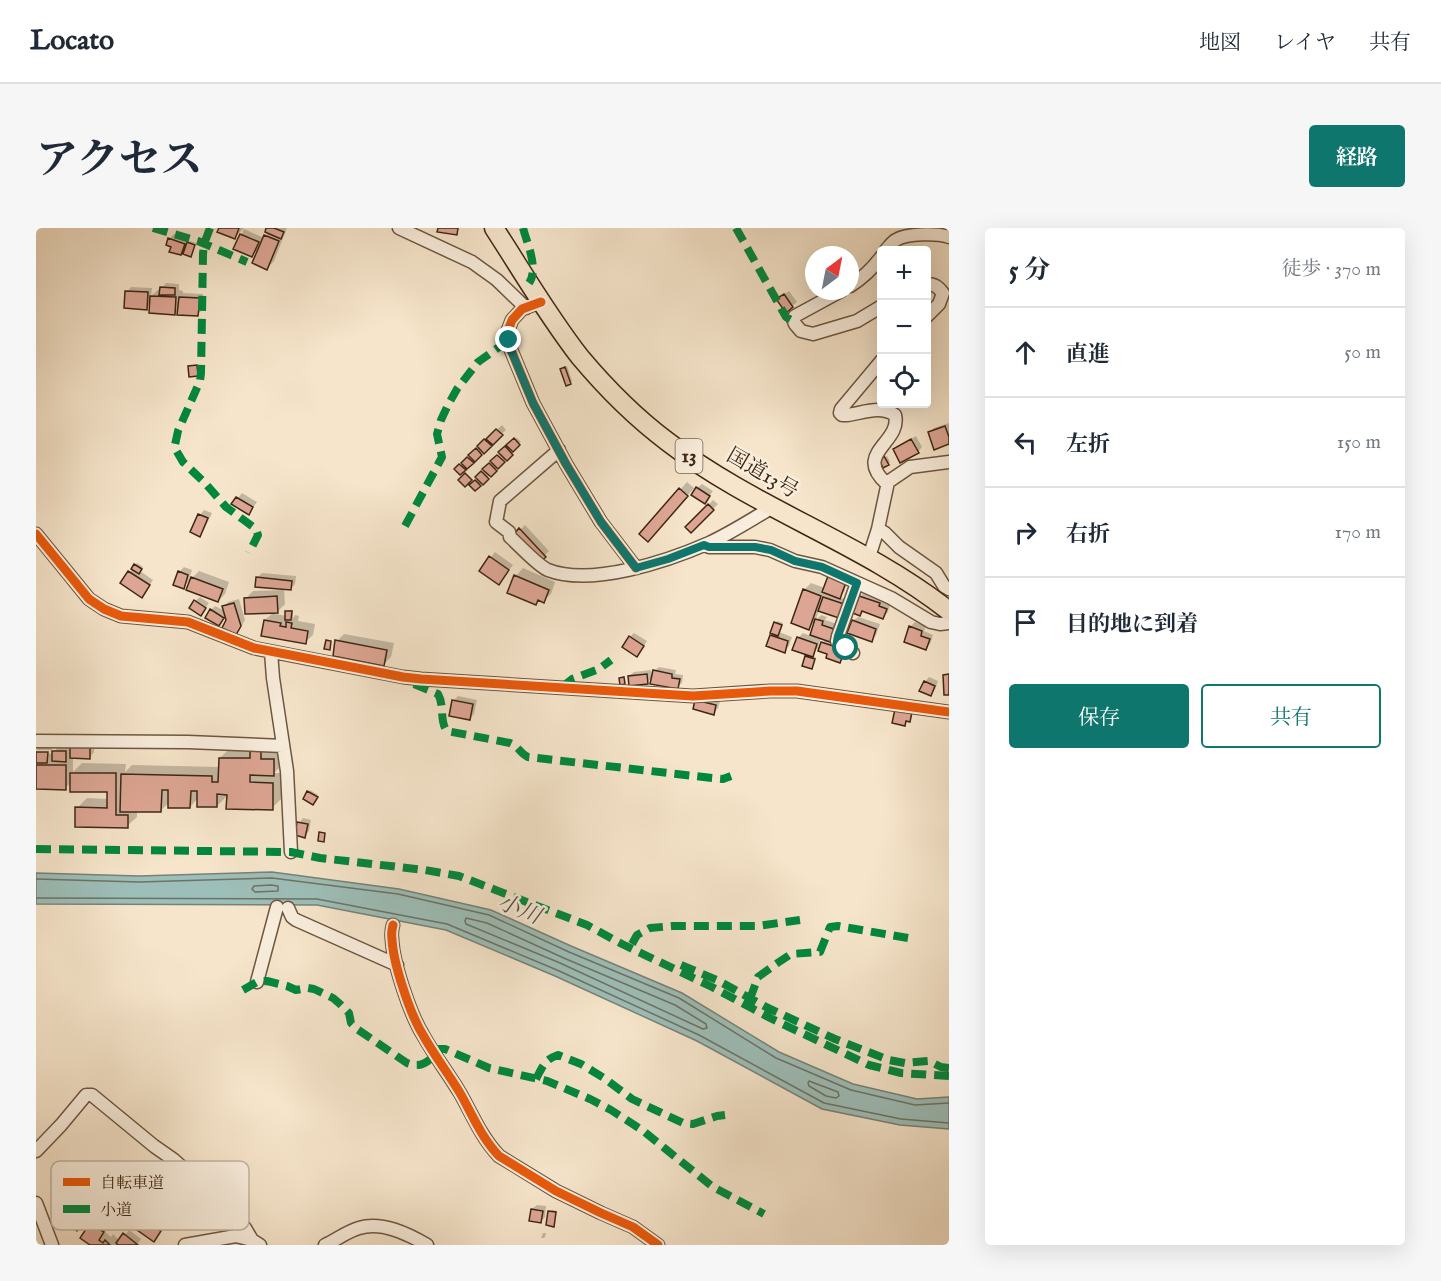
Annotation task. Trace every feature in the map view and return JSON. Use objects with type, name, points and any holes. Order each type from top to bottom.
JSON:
[{"type":"highway","name":"国道13号","points":[[494,228],[533,305],[622,403],[668,442],[713,473],[869,557],[949,611]]},
{"type":"street","points":[[399,228],[472,262],[533,305]]},
{"type":"street","points":[[890,246],[895,240],[906,236],[942,234],[949,237]]},
{"type":"street","points":[[859,281],[877,262]]},
{"type":"street","points":[[931,284],[943,293],[931,314]]},
{"type":"street","points":[[824,300],[795,316],[793,319],[801,331],[813,334],[857,321],[877,309]]},
{"type":"street","points":[[533,305],[522,309],[512,320],[507,333],[511,350],[533,403],[559,450],[601,522],[636,568]]},
{"type":"street","points":[[877,366],[840,412],[842,415],[847,415],[878,409],[895,415],[897,420],[894,430],[875,456],[874,466],[887,484]]},
{"type":"street","points":[[559,450],[500,501],[496,522],[545,569],[558,573],[577,576],[598,575],[668,559],[704,545],[773,507]]},
{"type":"street","points":[[869,557],[878,529],[888,482],[910,467],[949,462]]},
{"type":"street","points":[[878,529],[936,573],[949,590]]},
{"type":"street","points":[[36,534],[89,599],[104,609],[121,616],[188,622],[236,642],[271,652],[421,679],[693,696],[797,691],[949,712]]},
{"type":"street","points":[[704,545],[709,547],[755,547],[771,550],[795,561],[822,567],[891,598],[931,622],[945,625],[949,623]]},
{"type":"street","points":[[853,653],[837,641],[857,583]]},
{"type":"street","points":[[271,652],[287,771],[291,852]]},
{"type":"street","points":[[36,741],[188,742],[283,746]]},
{"type":"street","points":[[257,982],[282,908],[296,920],[397,965]]},
{"type":"street","points":[[393,925],[392,938],[397,965],[413,1015],[422,1034],[492,1149],[499,1156],[546,1185],[633,1227],[658,1245]]},
{"type":"street","points":[[36,1151],[86,1095],[92,1095],[175,1161]]},
{"type":"street","points":[[36,1204],[52,1245]]},
{"type":"street","points":[[325,1245],[359,1228],[374,1227],[397,1230],[427,1245]]},
{"type":"street","points":[[247,1230],[256,1242]]},
{"type":"street","points":[[184,1245],[236,1236],[256,1242]]},
{"type":"water","points":[[272,872],[399,889],[491,910],[682,993],[779,1052],[853,1084],[917,1099],[949,1097],[949,1129],[900,1125],[822,1109],[697,1041],[555,976],[446,930],[317,905],[36,904],[36,873],[139,876]]},
{"type":"building","points":[[219,228],[239,228],[235,239],[217,232]]},
{"type":"building","points":[[266,228],[284,232],[281,239],[265,232]]},
{"type":"building","points":[[438,228],[458,228],[457,235],[437,232]]},
{"type":"building","points":[[240,234],[259,242],[252,257],[233,249]]},
{"type":"building","points":[[264,235],[279,241],[267,270],[252,263]]},
{"type":"building","points":[[168,238],[185,244],[181,255],[169,252],[171,247],[166,245]]},
{"type":"building","points":[[187,242],[195,245],[191,257],[183,254]]},
{"type":"building","points":[[160,287],[175,288],[175,295],[159,295]]},
{"type":"building","points":[[125,291],[148,292],[147,310],[124,308]]},
{"type":"building","points":[[784,294],[793,307],[786,313],[776,299]]},
{"type":"building","points":[[150,296],[176,297],[175,315],[149,313]]},
{"type":"building","points":[[179,297],[200,298],[198,316],[177,315]]},
{"type":"building","points":[[197,365],[198,376],[189,377],[188,366]]},
{"type":"building","points":[[565,367],[571,384],[566,386],[560,369]]},
{"type":"building","points":[[945,426],[949,444],[934,450],[928,432]]},
{"type":"building","points":[[496,429],[503,435],[493,445],[486,439]]},
{"type":"building","points":[[514,438],[520,445],[513,452],[506,445]]},
{"type":"building","points":[[484,439],[492,446],[484,454],[477,446]]},
{"type":"building","points":[[911,439],[919,453],[900,463],[893,449]]},
{"type":"building","points":[[505,446],[513,455],[507,461],[498,452]]},
{"type":"building","points":[[476,448],[482,455],[475,462],[468,455]]},
{"type":"building","points":[[497,455],[505,462],[498,469],[490,461]]},
{"type":"building","points":[[884,456],[889,465],[883,468],[879,459]]},
{"type":"building","points":[[467,457],[474,463],[467,469],[461,463]]},
{"type":"building","points":[[489,463],[497,471],[491,477],[482,469]]},
{"type":"building","points":[[459,464],[466,470],[460,475],[454,469]]},
{"type":"building","points":[[481,471],[489,479],[483,485],[475,477]]},
{"type":"building","points":[[465,473],[472,480],[465,487],[458,480]]},
{"type":"building","points":[[475,480],[481,486],[475,491],[469,485]]},
{"type":"building","points":[[696,487],[710,496],[705,504],[691,495]]},
{"type":"building","points":[[679,488],[688,496],[648,542],[639,534]]},
{"type":"building","points":[[236,497],[253,507],[249,515],[231,504]]},
{"type":"building","points":[[708,504],[714,510],[691,533],[685,527]]},
{"type":"building","points":[[198,514],[208,518],[200,537],[190,532]]},
{"type":"building","points":[[519,528],[546,557],[540,562],[514,534]]},
{"type":"building","points":[[489,556],[509,570],[499,585],[479,571]]},
{"type":"building","points":[[134,564],[142,569],[139,574],[131,569]]},
{"type":"building","points":[[128,571],[150,585],[142,598],[120,583]]},
{"type":"building","points":[[178,571],[188,575],[184,589],[173,585]]},
{"type":"building","points":[[514,575],[549,590],[544,603],[538,600],[536,605],[507,593]]},
{"type":"building","points":[[828,576],[846,582],[840,599],[822,592]]},
{"type":"building","points":[[191,577],[223,589],[218,602],[186,590]]},
{"type":"building","points":[[256,577],[292,581],[291,590],[255,587]]},
{"type":"building","points":[[803,589],[821,596],[809,630],[791,623]]},
{"type":"building","points":[[277,596],[278,613],[245,614],[244,598]]},
{"type":"building","points":[[859,596],[880,603],[879,606],[887,609],[883,619],[862,611],[860,616],[853,613]]},
{"type":"building","points":[[823,597],[847,605],[842,619],[818,611]]},
{"type":"building","points":[[194,600],[206,608],[201,616],[189,608]]},
{"type":"building","points":[[234,603],[241,626],[236,635],[222,628],[226,620],[222,606]]},
{"type":"building","points":[[210,609],[224,618],[219,626],[205,618]]},
{"type":"building","points":[[285,611],[292,611],[291,620],[285,620]]},
{"type":"building","points":[[815,619],[823,621],[822,625],[834,629],[833,643],[810,635]]},
{"type":"building","points":[[264,620],[281,623],[280,626],[286,627],[286,622],[292,623],[291,628],[308,631],[306,644],[261,636]]},
{"type":"building","points":[[852,620],[876,629],[872,642],[847,633]]},
{"type":"building","points":[[774,622],[782,625],[778,636],[770,633]]},
{"type":"building","points":[[909,626],[922,631],[921,636],[930,639],[926,650],[904,642]]},
{"type":"building","points":[[770,635],[788,641],[785,653],[766,646]]},
{"type":"building","points":[[629,636],[644,646],[637,657],[622,647]]},
{"type":"building","points":[[797,637],[817,644],[813,657],[792,650]]},
{"type":"building","points":[[326,640],[331,641],[330,650],[324,649]]},
{"type":"building","points":[[335,640],[387,650],[384,666],[333,656]]},
{"type":"building","points":[[821,642],[845,650],[840,663],[826,658],[827,654],[818,651]]},
{"type":"building","points":[[805,656],[815,659],[812,669],[802,666]]},
{"type":"building","points":[[653,670],[672,674],[672,678],[680,679],[678,689],[650,684]]},
{"type":"building","points":[[647,674],[648,684],[629,686],[628,676]]},
{"type":"building","points":[[949,674],[949,695],[944,695],[943,675]]},
{"type":"building","points":[[624,677],[625,684],[620,685],[619,678]]},
{"type":"building","points":[[924,681],[935,686],[931,696],[919,691]]},
{"type":"building","points":[[452,700],[473,704],[470,720],[449,716]]},
{"type":"building","points":[[695,700],[716,705],[714,715],[693,709]]},
{"type":"building","points":[[895,709],[912,712],[910,722],[906,721],[905,726],[892,723]]},
{"type":"building","points":[[70,745],[90,746],[90,759],[70,758]]},
{"type":"building","points":[[250,748],[261,749],[261,759],[274,759],[274,776],[250,775],[250,782],[273,783],[273,810],[226,809],[227,795],[217,794],[217,807],[197,807],[197,791],[191,791],[190,808],[168,808],[168,790],[162,790],[161,812],[120,812],[121,774],[212,776],[212,782],[218,782],[219,758],[250,758]]},
{"type":"building","points":[[52,751],[66,751],[66,762],[52,761]]},
{"type":"building","points":[[36,752],[48,752],[47,763],[36,763]]},
{"type":"building","points":[[36,765],[66,765],[66,790],[36,789]]},
{"type":"building","points":[[70,773],[116,773],[116,815],[128,815],[128,828],[75,827],[75,807],[107,808],[107,792],[70,792]]},
{"type":"building","points":[[307,791],[318,797],[313,805],[303,799]]},
{"type":"building","points":[[297,822],[308,824],[305,838],[295,835]]},
{"type":"building","points":[[319,832],[325,833],[324,842],[318,841]]},
{"type":"building","points":[[531,1209],[543,1211],[541,1223],[529,1221]]},
{"type":"building","points":[[548,1211],[556,1212],[554,1227],[546,1225]]},
{"type":"building","points":[[85,1230],[101,1230],[104,1232],[99,1240],[103,1243],[105,1240],[110,1245],[90,1245],[80,1238]]},
{"type":"building","points":[[137,1230],[161,1231],[154,1242]]},
{"type":"building","points":[[123,1233],[138,1245],[118,1245],[116,1243]]},
{"type":"marked path","points":[[153,228],[198,241],[247,262]]},
{"type":"marked path","points":[[210,228],[203,254],[200,381],[178,431],[175,445],[183,462],[226,507],[256,529],[258,535],[249,553]]},
{"type":"marked path","points":[[523,228],[533,263],[529,283]]},
{"type":"marked path","points":[[736,228],[786,317],[793,321]]},
{"type":"marked path","points":[[405,526],[442,457],[437,434],[448,405],[478,362],[509,340]]},
{"type":"marked path","points":[[562,687],[572,679],[599,669],[611,660]]},
{"type":"marked path","points":[[414,684],[438,694],[443,723],[447,731],[510,743],[528,757],[712,778],[723,779],[731,776]]},
{"type":"marked path","points":[[36,849],[291,852],[320,858],[459,876],[587,925],[772,1019],[869,1065],[901,1073],[949,1076]]},
{"type":"marked path","points":[[632,944],[637,935],[650,928],[757,926],[800,920]]},
{"type":"marked path","points":[[750,999],[758,977],[776,964],[791,954],[820,952],[830,927],[838,926],[908,938]]},
{"type":"marked path","points":[[681,965],[717,980],[766,1007],[835,1039],[889,1060],[905,1063],[929,1061],[949,1068]]},
{"type":"marked path","points":[[243,990],[257,982],[267,981],[296,990],[314,989],[333,998],[349,1013],[351,1023],[357,1029],[412,1065],[421,1064],[429,1060],[439,1049],[445,1049],[489,1068],[547,1081],[590,1099],[642,1130],[713,1187],[764,1214]]},
{"type":"marked path","points":[[536,1079],[547,1061],[558,1055],[581,1064],[632,1099],[683,1123],[693,1124],[725,1115]]},
{"type":"cycle path","points":[[541,302],[522,309],[512,320],[507,333],[511,350],[533,403],[566,464],[601,522],[636,568]]},
{"type":"cycle path","points":[[36,534],[89,599],[104,609],[121,616],[188,622],[254,648],[421,679],[693,696],[797,691],[949,712]]},
{"type":"cycle path","points":[[393,925],[395,961],[413,1015],[427,1042],[493,1149],[499,1156],[556,1191],[633,1227],[658,1245]]},
{"type":"route","points":[[509,340],[533,403],[566,464],[601,522],[636,568],[704,545],[709,547],[755,547],[771,550],[804,564],[822,567],[857,583],[837,641],[846,648]]},
{"type":"water label","name":"小川","points":[[519,910]]}]
